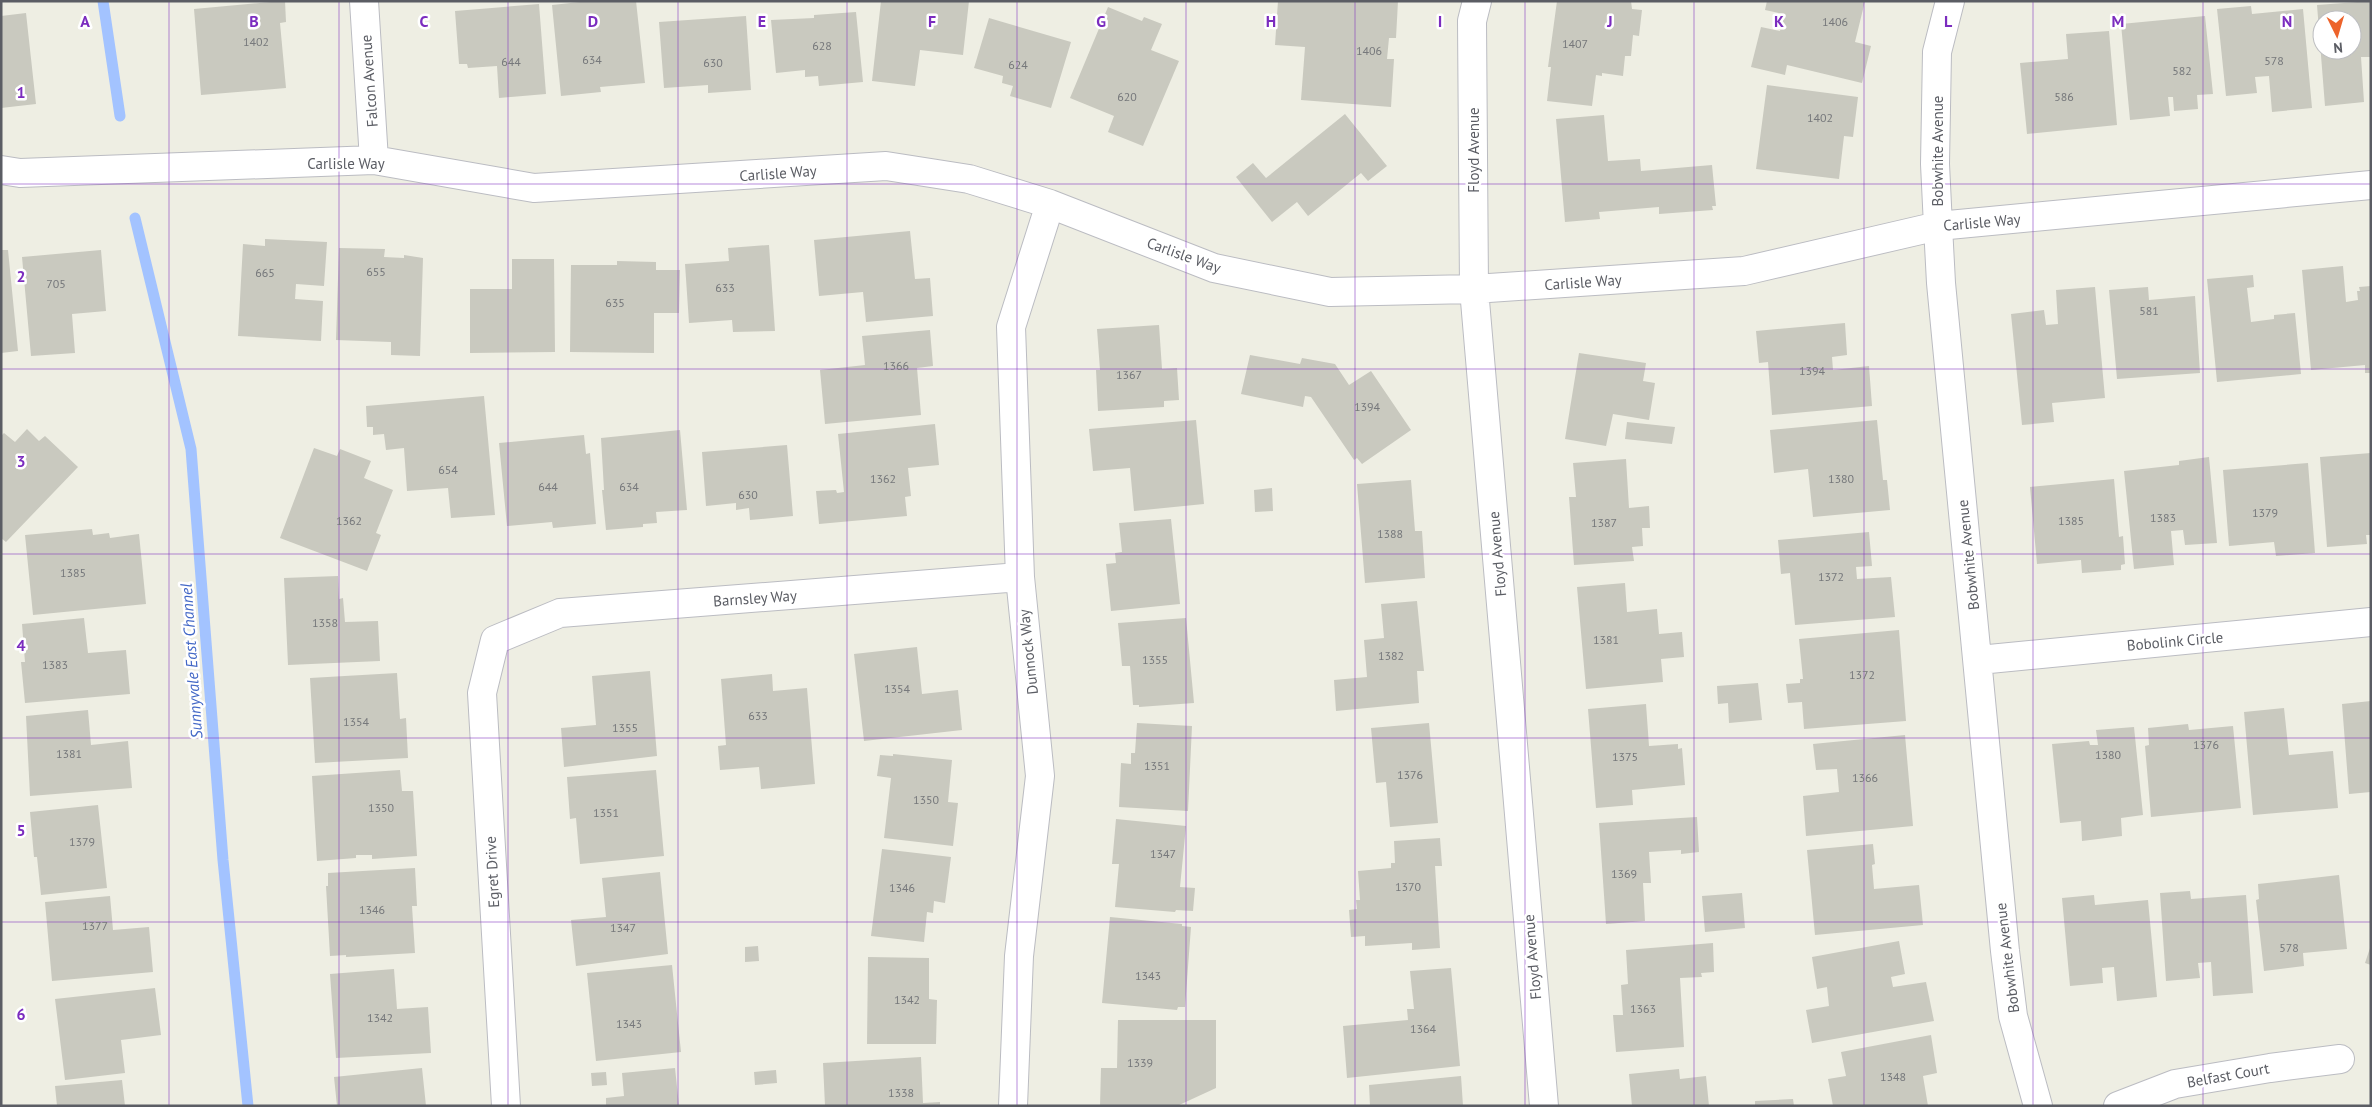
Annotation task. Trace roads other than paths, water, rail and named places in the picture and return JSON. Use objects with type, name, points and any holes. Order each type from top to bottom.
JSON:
[{"type":"street","name":"Falcon Avenue","points":[[364,1],[374,160]]},
{"type":"street","name":"Floyd Avenue","points":[[1478,1],[1472,22],[1474,289],[1544,1106]]},
{"type":"street","name":"Bobwhite Avenue","points":[[1950,1],[1937,52],[1935,164],[1941,283],[2011,997],[2024,1057],[2038,1106]]},
{"type":"street","name":"Carlisle Way","points":[[1,170],[20,173],[374,160],[534,188],[886,166],[969,179],[1050,204],[1214,268],[1330,292],[1474,289],[1744,271],[1938,226],[2371,185]]},
{"type":"street","name":"Dunnock Way","points":[[1013,1106],[1019,956],[1040,776],[1020,577],[1011,327],[1050,204]]},
{"type":"street","name":"Barnsley Way","points":[[495,640],[560,613],[1020,577]]},
{"type":"street","name":"Bobolink Circle","points":[[1978,660],[2371,622]]},
{"type":"street","name":"Egret Drive","points":[[495,640],[482,693],[506,1106]]},
{"type":"street","name":"Belfast Court","points":[[2118,1106],[2175,1084],[2270,1068],[2340,1059]]},
{"type":"waterway","name":"Sunnyvale East Channel","points":[[103,1],[120,116]]},
{"type":"waterway","name":"Sunnyvale East Channel","points":[[135,218],[191,449],[223,860],[248,1106]]}]
